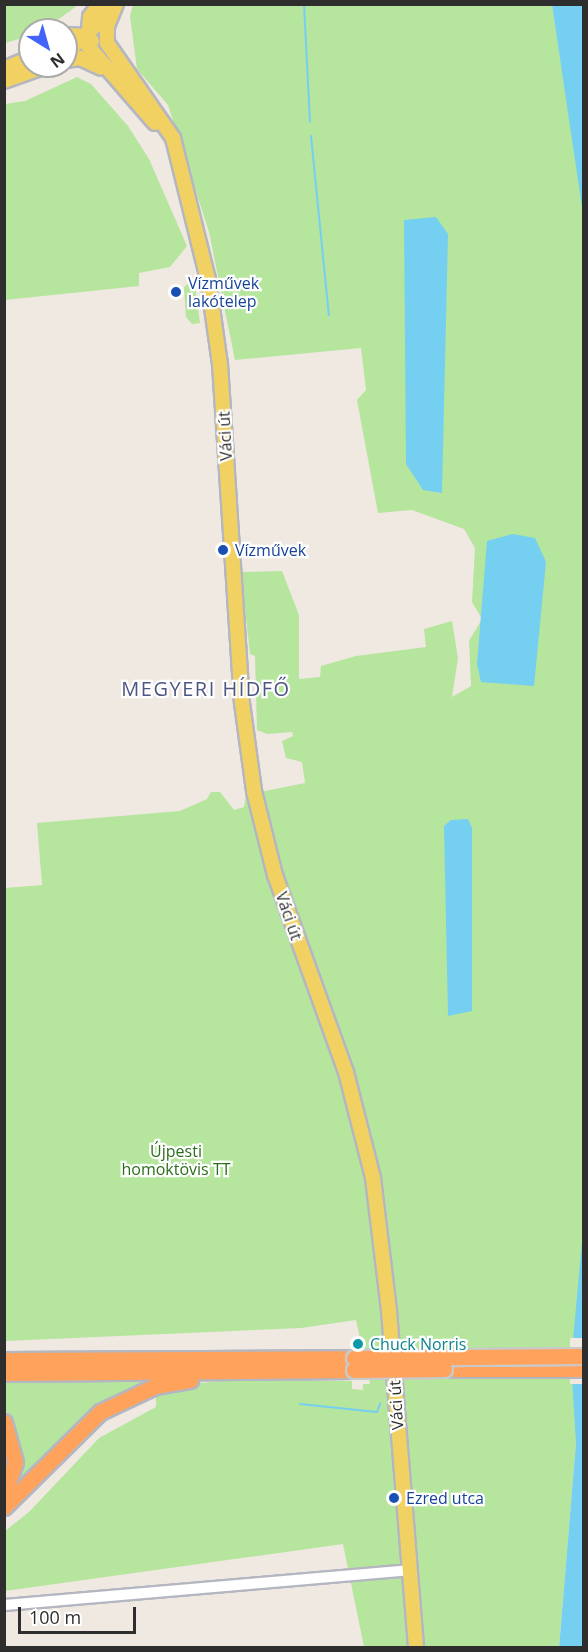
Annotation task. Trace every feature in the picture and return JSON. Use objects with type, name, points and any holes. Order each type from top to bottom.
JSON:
[{"type":"highway","points":[[4,1373],[234,1372],[354,1364],[584,1356]]},
{"type":"highway","points":[[4,1358],[584,1369]]},
{"type":"highway","points":[[4,1507],[75,1433],[111,1405],[155,1386],[234,1372]]},
{"type":"highway","points":[[4,1422],[15,1462],[4,1495]]},
{"type":"main road","points":[[78,27],[100,4]]},
{"type":"main road","points":[[78,43],[116,5]]},
{"type":"main road","name":"Váci út","points":[[116,5],[105,35],[118,74]]},
{"type":"main road","points":[[87,36],[90,17]]},
{"type":"main road","points":[[78,36],[87,36]]},
{"type":"main road","name":"Váci út","points":[[87,36],[93,54],[118,74],[154,122],[184,178],[208,279],[219,356],[247,746],[275,875],[346,1072],[373,1178],[382,1237],[416,1647]]},
{"type":"main road","points":[[78,60],[86,60],[118,74]]},
{"type":"main road","points":[[4,69],[18,63]]},
{"type":"street","points":[[4,1605],[409,1569]]},
{"type":"green space","points":[[5,4],[78,4],[60,18],[18,18],[18,39],[5,43]]},
{"type":"green space","name":"Újpesti homoktövis TT","points":[[133,5],[552,5],[584,214],[584,1231],[576,1443],[559,1647],[364,1647],[343,1544],[5,1591],[5,1531],[29,1512],[99,1438],[156,1407],[156,1388],[228,1380],[352,1381],[352,1389],[363,1390],[363,1384],[370,1384],[356,1320],[301,1328],[5,1341],[5,888],[42,885],[37,823],[180,811],[207,799],[211,792],[220,792],[234,810],[244,807],[246,795],[305,783],[302,762],[286,758],[282,741],[293,736],[292,732],[267,734],[257,730],[255,656],[250,654],[241,572],[282,571],[299,615],[299,679],[320,677],[321,666],[356,656],[426,647],[424,629],[452,621],[458,658],[452,697],[471,686],[469,641],[482,619],[472,602],[475,548],[464,529],[412,510],[378,513],[357,400],[366,390],[361,348],[235,360],[209,232],[168,105],[137,69],[130,16]]},
{"type":"green space","points":[[78,78],[91,84],[128,126],[149,159],[187,246],[170,267],[139,273],[139,286],[5,300],[5,104],[25,101]]},
{"type":"green space","points":[[194,279],[200,323],[192,324],[186,317],[184,287]]},
{"type":"green space","points":[[149,1379],[91,1411],[13,1490],[19,1443],[5,1409],[4,1380]]},
{"type":"water","points":[[552,5],[583,5],[583,214]]},
{"type":"water","points":[[436,217],[448,234],[442,493],[423,490],[406,464],[404,220]]},
{"type":"water","points":[[513,534],[535,538],[546,562],[534,686],[481,682],[477,664],[487,541]]},
{"type":"water","points":[[468,819],[472,828],[472,1011],[448,1016],[444,826],[451,820]]},
{"type":"water","points":[[583,1231],[583,1647],[559,1648],[576,1443],[571,1362]]},
{"type":"pier","points":[[570,1338],[583,1338],[583,1384],[570,1384]]},
{"type":"waterway","points":[[304,4],[310,122]]},
{"type":"waterway","points":[[311,136],[329,315]]},
{"type":"waterway","points":[[300,1404],[377,1412],[380,1404]]},
{"type":"place","name":"Vízművek lakótelep","points":[[176,292]]},
{"type":"place","name":"Vízművek","points":[[223,550]]},
{"type":"place","name":"Chuck Norris","points":[[358,1344]]},
{"type":"place","name":"Ezred utca","points":[[394,1498]]},
{"type":"district","name":"MEGYERI HÍDFŐ","points":[[206,688]]}]
